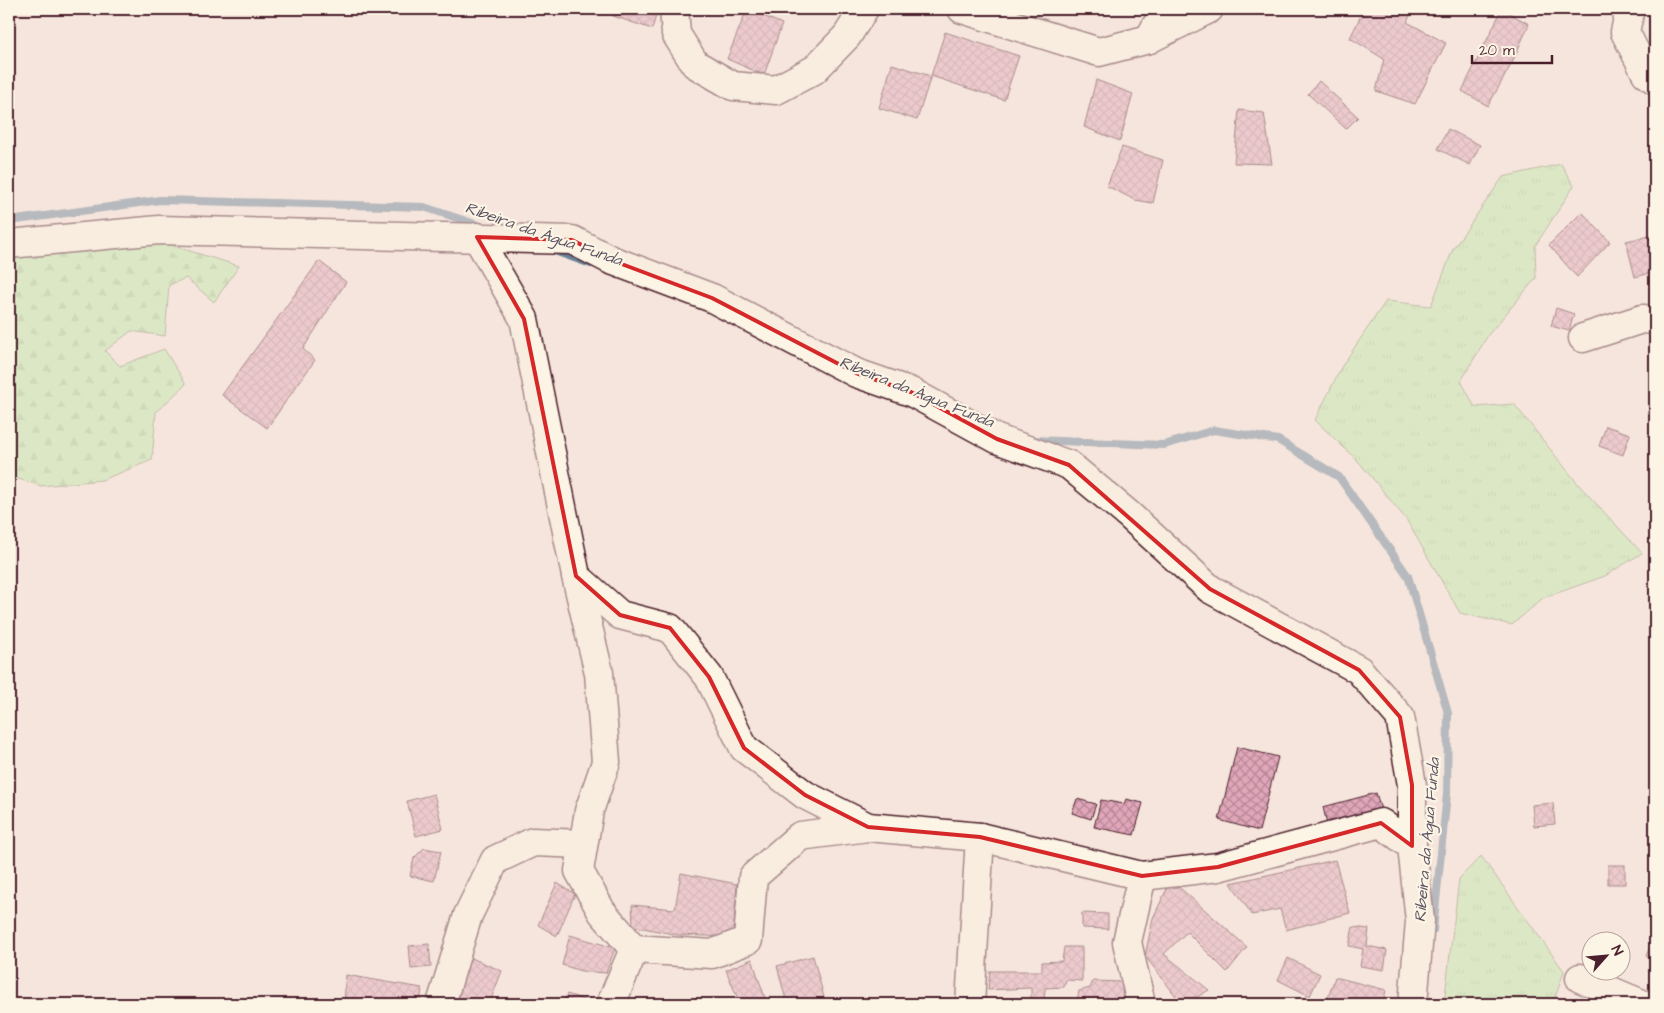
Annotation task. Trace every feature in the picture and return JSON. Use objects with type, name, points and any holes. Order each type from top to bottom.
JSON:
[{"type":"street","points":[[674,9],[676,34],[695,64],[733,86],[776,90],[814,70],[847,36],[864,9]]},
{"type":"street","points":[[962,9],[1099,52],[1149,39],[1209,9]]},
{"type":"street","points":[[1149,39],[1166,9]]},
{"type":"street","points":[[1630,9],[1625,32],[1646,73],[1655,80]]},
{"type":"street","points":[[9,244],[159,230],[572,240],[611,260],[712,298],[856,372],[911,392],[997,439],[1069,465],[1129,515],[1210,589],[1359,670],[1400,718],[1412,785],[1412,846],[1420,921],[1413,1004]]},
{"type":"street","points":[[476,237],[524,319],[576,576],[599,673],[606,762],[589,811],[579,871],[602,912],[634,949],[712,954],[748,940],[753,877],[800,836],[868,827],[980,837],[1142,876],[1218,867],[1381,823],[1412,846]]},
{"type":"street","points":[[1583,338],[1642,319],[1655,320]]},
{"type":"street","points":[[576,576],[620,615],[670,628],[709,677],[744,748],[805,795],[868,827]]},
{"type":"street","points":[[970,1004],[980,837]]},
{"type":"street","points":[[441,1004],[468,915],[495,860],[533,842],[583,844]]},
{"type":"street","points":[[1142,876],[1127,942],[1142,1004]]},
{"type":"street","points":[[612,1004],[634,949]]},
{"type":"street","points":[[1580,978],[1642,1004]]},
{"type":"highlighted area","points":[[477,237],[572,240],[611,260],[712,298],[856,373],[911,392],[997,439],[1069,465],[1210,589],[1359,670],[1400,717],[1412,785],[1412,846],[1381,823],[1218,867],[1142,876],[980,837],[868,827],[805,795],[744,748],[709,677],[670,628],[620,615],[576,576],[524,319]]},
{"type":"green space","points":[[1561,164],[1574,186],[1535,246],[1536,278],[1488,335],[1461,381],[1475,407],[1514,404],[1578,484],[1642,553],[1605,576],[1543,598],[1512,625],[1460,613],[1406,519],[1359,462],[1315,420],[1342,366],[1386,301],[1431,306],[1453,249],[1503,177]]},
{"type":"green space","points":[[154,240],[239,266],[214,302],[186,278],[169,285],[165,336],[131,331],[105,351],[120,366],[164,349],[186,384],[156,412],[152,460],[102,480],[41,486],[9,476],[9,256]]},
{"type":"green space","points":[[1481,856],[1564,971],[1553,1004],[1444,1004],[1459,879]]},
{"type":"building","points":[[615,9],[658,9],[652,29],[613,16]]},
{"type":"building","points":[[747,9],[782,24],[764,75],[727,59]]},
{"type":"building","points":[[1364,9],[1413,9],[1407,22],[1446,43],[1415,104],[1376,91],[1384,59],[1350,38]]},
{"type":"building","points":[[1502,9],[1529,24],[1512,63],[1488,106],[1462,91]]},
{"type":"building","points":[[945,32],[1019,56],[1004,100],[931,76]]},
{"type":"building","points":[[892,64],[931,76],[917,120],[879,108]]},
{"type":"building","points":[[1096,80],[1133,94],[1120,141],[1084,127]]},
{"type":"building","points":[[1319,81],[1358,117],[1346,129],[1308,94]]},
{"type":"building","points":[[1239,110],[1264,113],[1272,164],[1234,163]]},
{"type":"building","points":[[1448,129],[1480,145],[1470,165],[1438,149]]},
{"type":"building","points":[[1122,147],[1163,160],[1153,203],[1135,200],[1107,186]]},
{"type":"building","points":[[1582,212],[1610,242],[1577,277],[1549,245]]},
{"type":"building","points":[[1655,235],[1655,272],[1635,277],[1626,241]]},
{"type":"building","points":[[319,261],[346,282],[303,349],[315,360],[267,428],[222,395]]},
{"type":"building","points":[[1556,308],[1574,314],[1569,331],[1551,326]]},
{"type":"building","points":[[1606,426],[1630,434],[1623,455],[1599,446]]},
{"type":"building","points":[[1237,747],[1278,757],[1259,831],[1219,820]]},
{"type":"building","points":[[1376,793],[1381,810],[1327,824],[1323,807]]},
{"type":"building","points":[[434,794],[443,829],[416,836],[407,801]]},
{"type":"building","points":[[1077,799],[1096,804],[1091,819],[1072,813]]},
{"type":"building","points":[[1126,799],[1143,803],[1134,835],[1094,827],[1101,800],[1124,804]]},
{"type":"building","points":[[1553,803],[1555,824],[1534,826],[1532,805]]},
{"type":"building","points":[[424,848],[441,851],[434,881],[410,876],[414,858]]},
{"type":"building","points":[[1335,860],[1350,913],[1286,930],[1280,909],[1252,915],[1231,883]]},
{"type":"building","points":[[1608,865],[1625,865],[1625,884],[1608,884]]},
{"type":"building","points":[[681,873],[737,884],[733,937],[678,935],[633,926],[632,905],[675,909]]},
{"type":"building","points":[[1171,880],[1247,947],[1227,972],[1187,932],[1164,954],[1209,990],[1185,1004],[1182,1004],[1145,956],[1153,918]]},
{"type":"building","points":[[557,883],[575,894],[557,936],[538,925]]},
{"type":"building","points":[[1082,913],[1108,914],[1108,929],[1082,928]]},
{"type":"building","points":[[1353,927],[1369,929],[1367,946],[1387,950],[1384,970],[1360,966],[1363,949],[1349,946]]},
{"type":"building","points":[[570,935],[615,948],[606,973],[581,971],[562,965]]},
{"type":"building","points":[[1652,942],[1655,944],[1655,961],[1646,956]]},
{"type":"building","points":[[429,944],[431,967],[411,969],[409,946]]},
{"type":"building","points":[[1064,947],[1082,947],[1082,981],[1066,980],[1064,987],[1045,988],[1044,1002],[1031,1003],[1031,988],[988,990],[990,971],[1042,971],[1042,962],[1062,961]]},
{"type":"building","points":[[813,956],[825,1001],[811,1004],[787,1004],[777,966]]},
{"type":"building","points":[[469,957],[502,971],[489,1004],[457,1003]]},
{"type":"building","points":[[1288,958],[1320,974],[1310,996],[1278,980]]},
{"type":"building","points":[[752,959],[766,1001],[758,1004],[740,1004],[726,970]]},
{"type":"building","points":[[346,975],[422,988],[420,1004],[344,1004]]},
{"type":"building","points":[[1335,977],[1386,990],[1383,1004],[1326,1004]]},
{"type":"building","points":[[1093,981],[1123,982],[1122,999],[1077,1001],[1079,991],[1090,988]]},
{"type":"building","points":[[567,994],[594,1003],[563,1004]]},
{"type":"building","points":[[964,999],[964,1004],[922,1004]]},
{"type":"waterway","name":"Ribeira da Água Funda","points":[[9,221],[160,200],[424,207],[484,227]]},
{"type":"waterway","name":"Ribeira da Água Funda","points":[[552,250],[591,264]]},
{"type":"waterway","name":"Ribeira da Água Funda","points":[[1033,440],[1164,445],[1214,430],[1278,440],[1339,477],[1408,576],[1448,713],[1447,794],[1433,930]]}]
